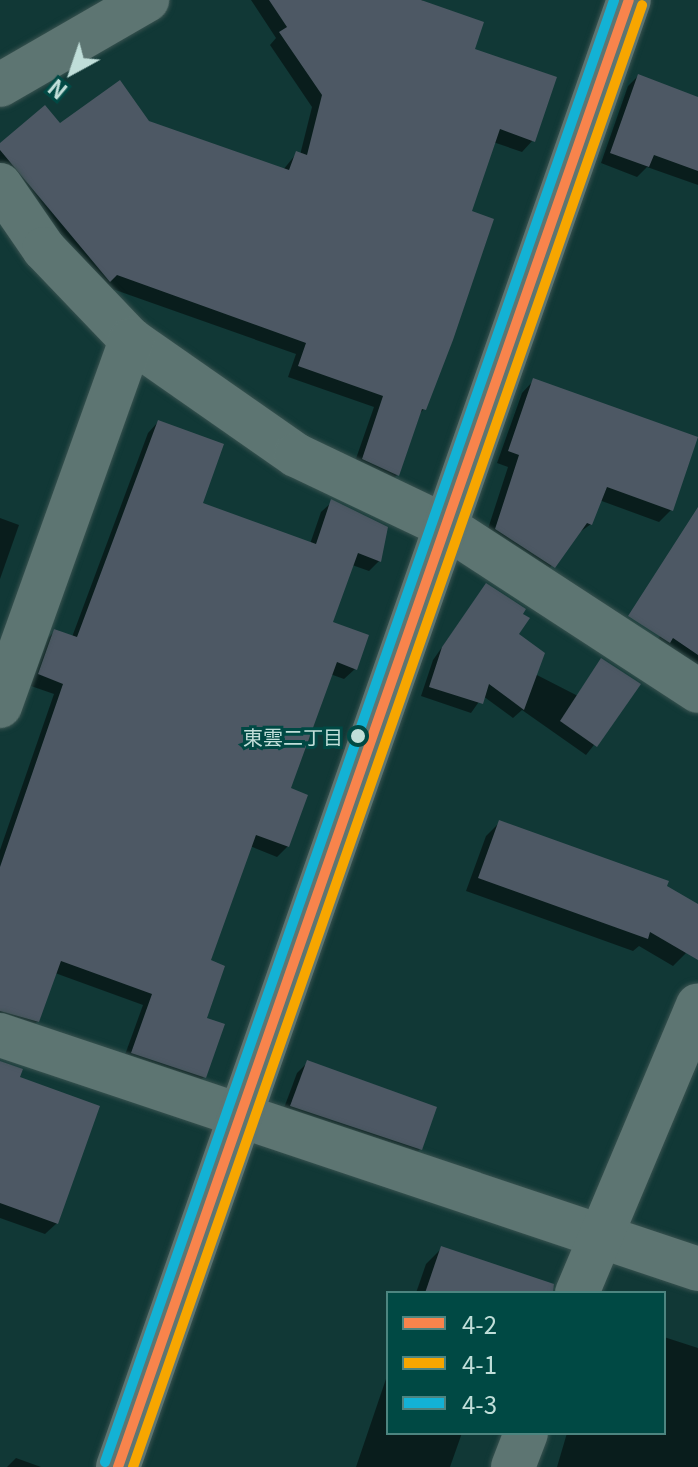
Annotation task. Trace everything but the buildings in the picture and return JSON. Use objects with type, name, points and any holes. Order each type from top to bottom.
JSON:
[{"type":"street","points":[[0,85],[147,0]]},
{"type":"street","points":[[118,1467],[629,0]]},
{"type":"street","points":[[0,185],[44,249],[131,340],[296,455],[445,526],[698,691]]},
{"type":"street","points":[[0,706],[131,340]]},
{"type":"street","points":[[578,1291],[698,1005]]},
{"type":"street","points":[[0,1035],[698,1269]]},
{"type":"street","points":[[513,1467],[525,1435]]},
{"type":"transit line","name":"4-3","points":[[105,1462],[614,0]]},
{"type":"transit line","name":"4-2","points":[[118,1467],[629,0]]},
{"type":"transit line","name":"4-1","points":[[133,1467],[642,5]]},
{"type":"place","name":"東雲二丁目","points":[[358,736]]}]
